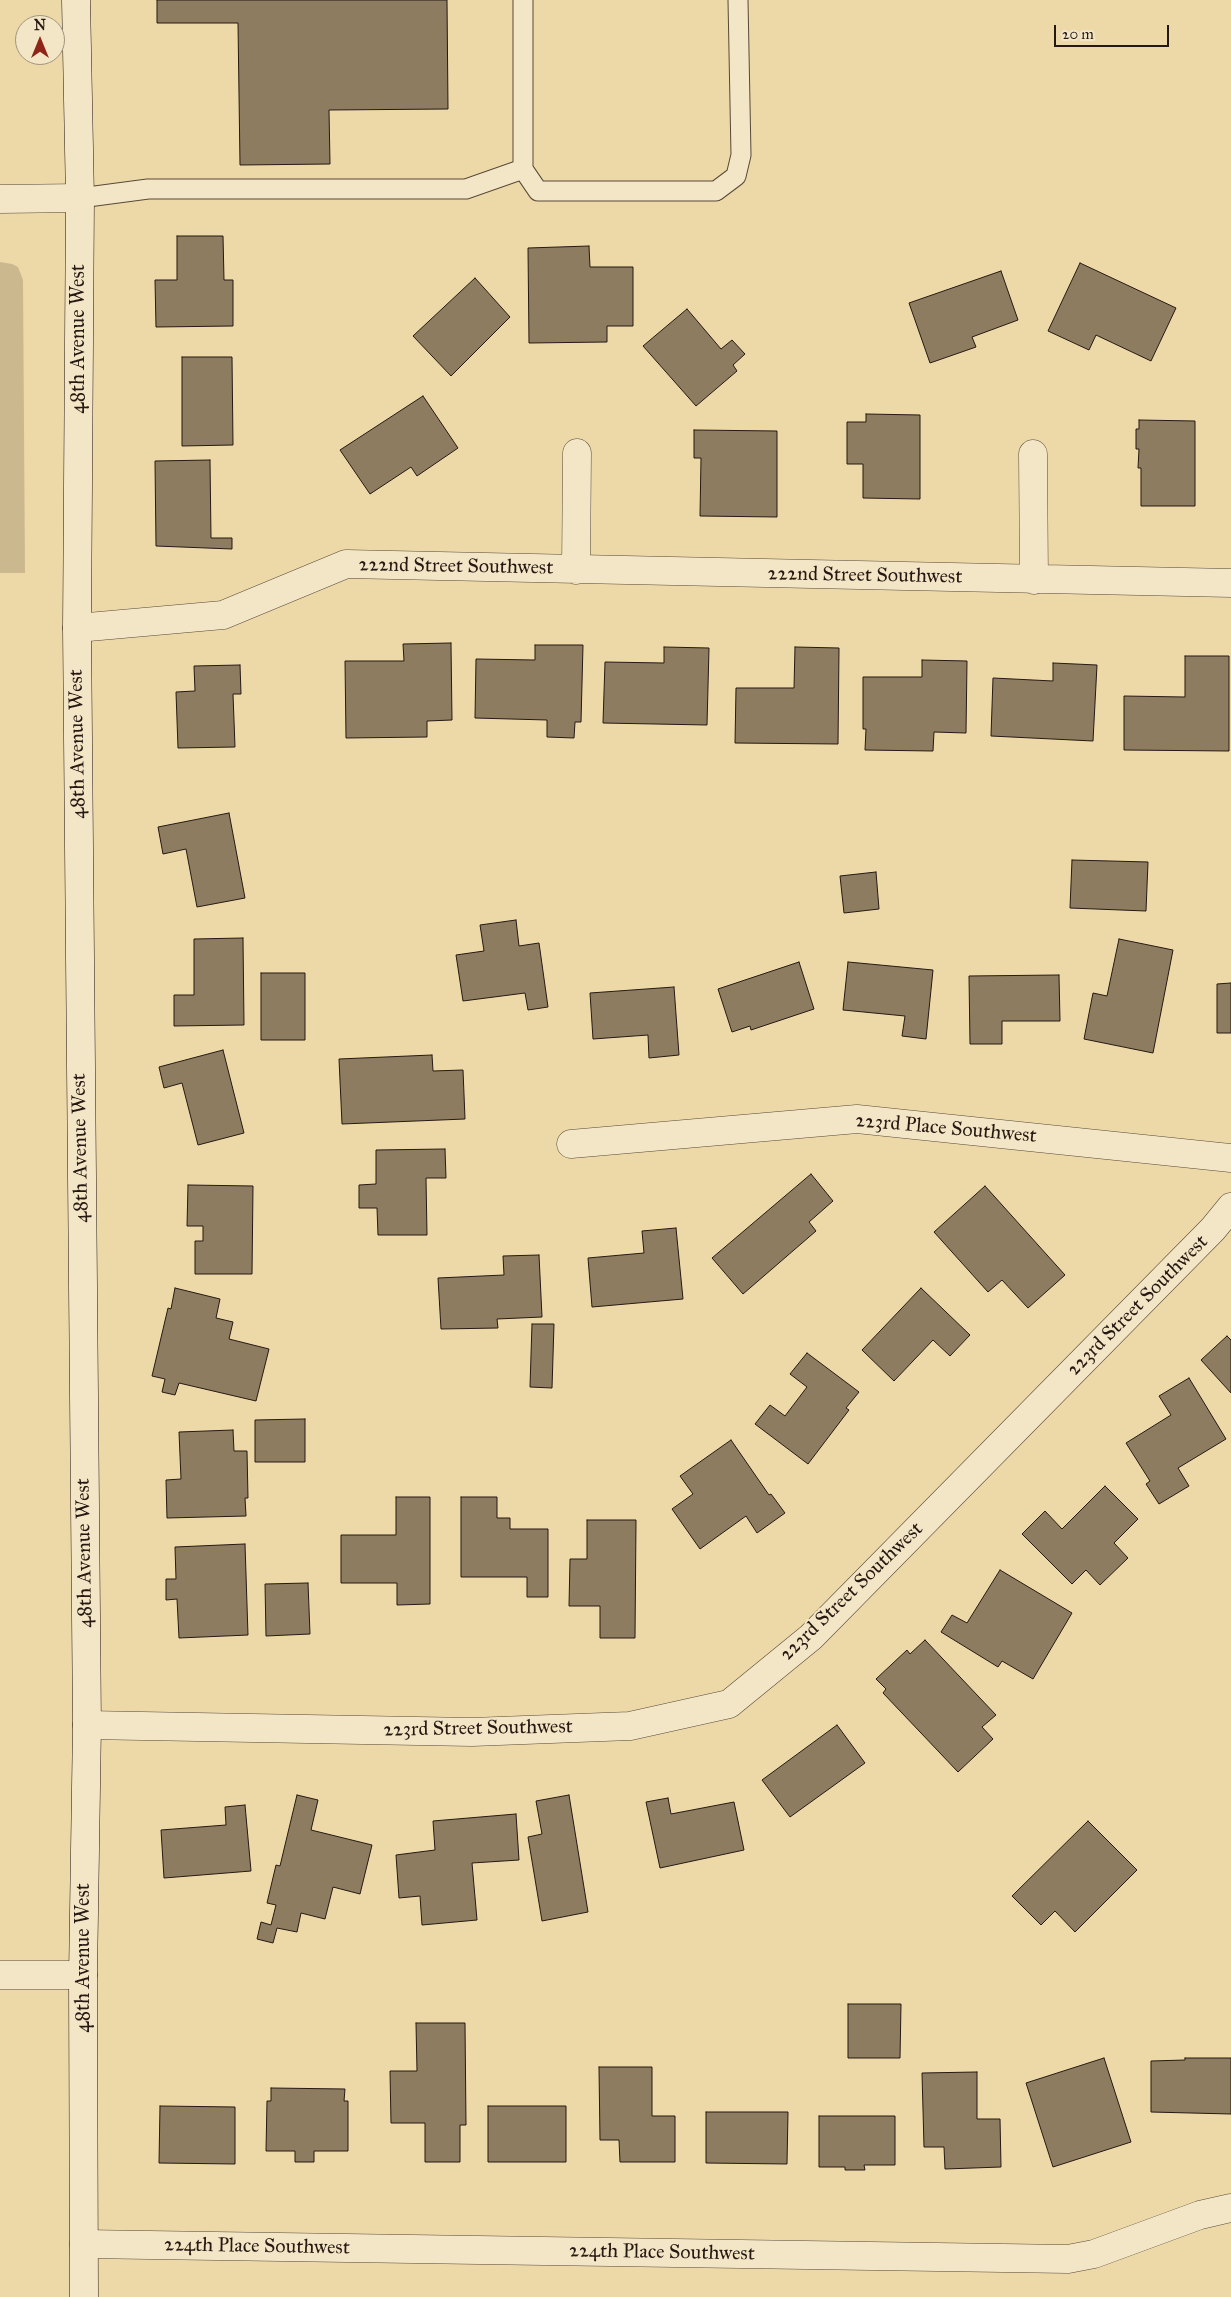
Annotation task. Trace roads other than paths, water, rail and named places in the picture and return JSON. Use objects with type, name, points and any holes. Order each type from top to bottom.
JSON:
[{"type":"street","name":"48th Avenue West","points":[[76,0],[80,198],[77,628],[87,1725],[83,1975],[84,2297]]},
{"type":"street","points":[[0,200],[80,198]]},
{"type":"street","name":"222nd Street Southwest","points":[[576,570],[577,452]]},
{"type":"street","points":[[1033,454],[1034,580]]},
{"type":"street","name":"222nd Street Southwest","points":[[77,628],[223,615],[346,564],[1231,583]]},
{"type":"street","name":"223rd Place Southwest","points":[[571,1144],[857,1119],[1231,1158]]},
{"type":"street","name":"223rd Street Southwest","points":[[87,1725],[472,1732],[630,1726],[729,1704],[811,1637],[1213,1229],[1231,1207]]},
{"type":"street","points":[[0,1975],[83,1975]]},
{"type":"street","name":"224th Place Southwest","points":[[84,2244],[1068,2259],[1094,2254],[1200,2215],[1231,2208]]},
{"type":"lane","points":[[523,0],[523,169],[538,191],[716,191],[736,176],[741,155],[738,0]]},
{"type":"lane","points":[[80,198],[148,189],[466,189],[523,169]]}]
